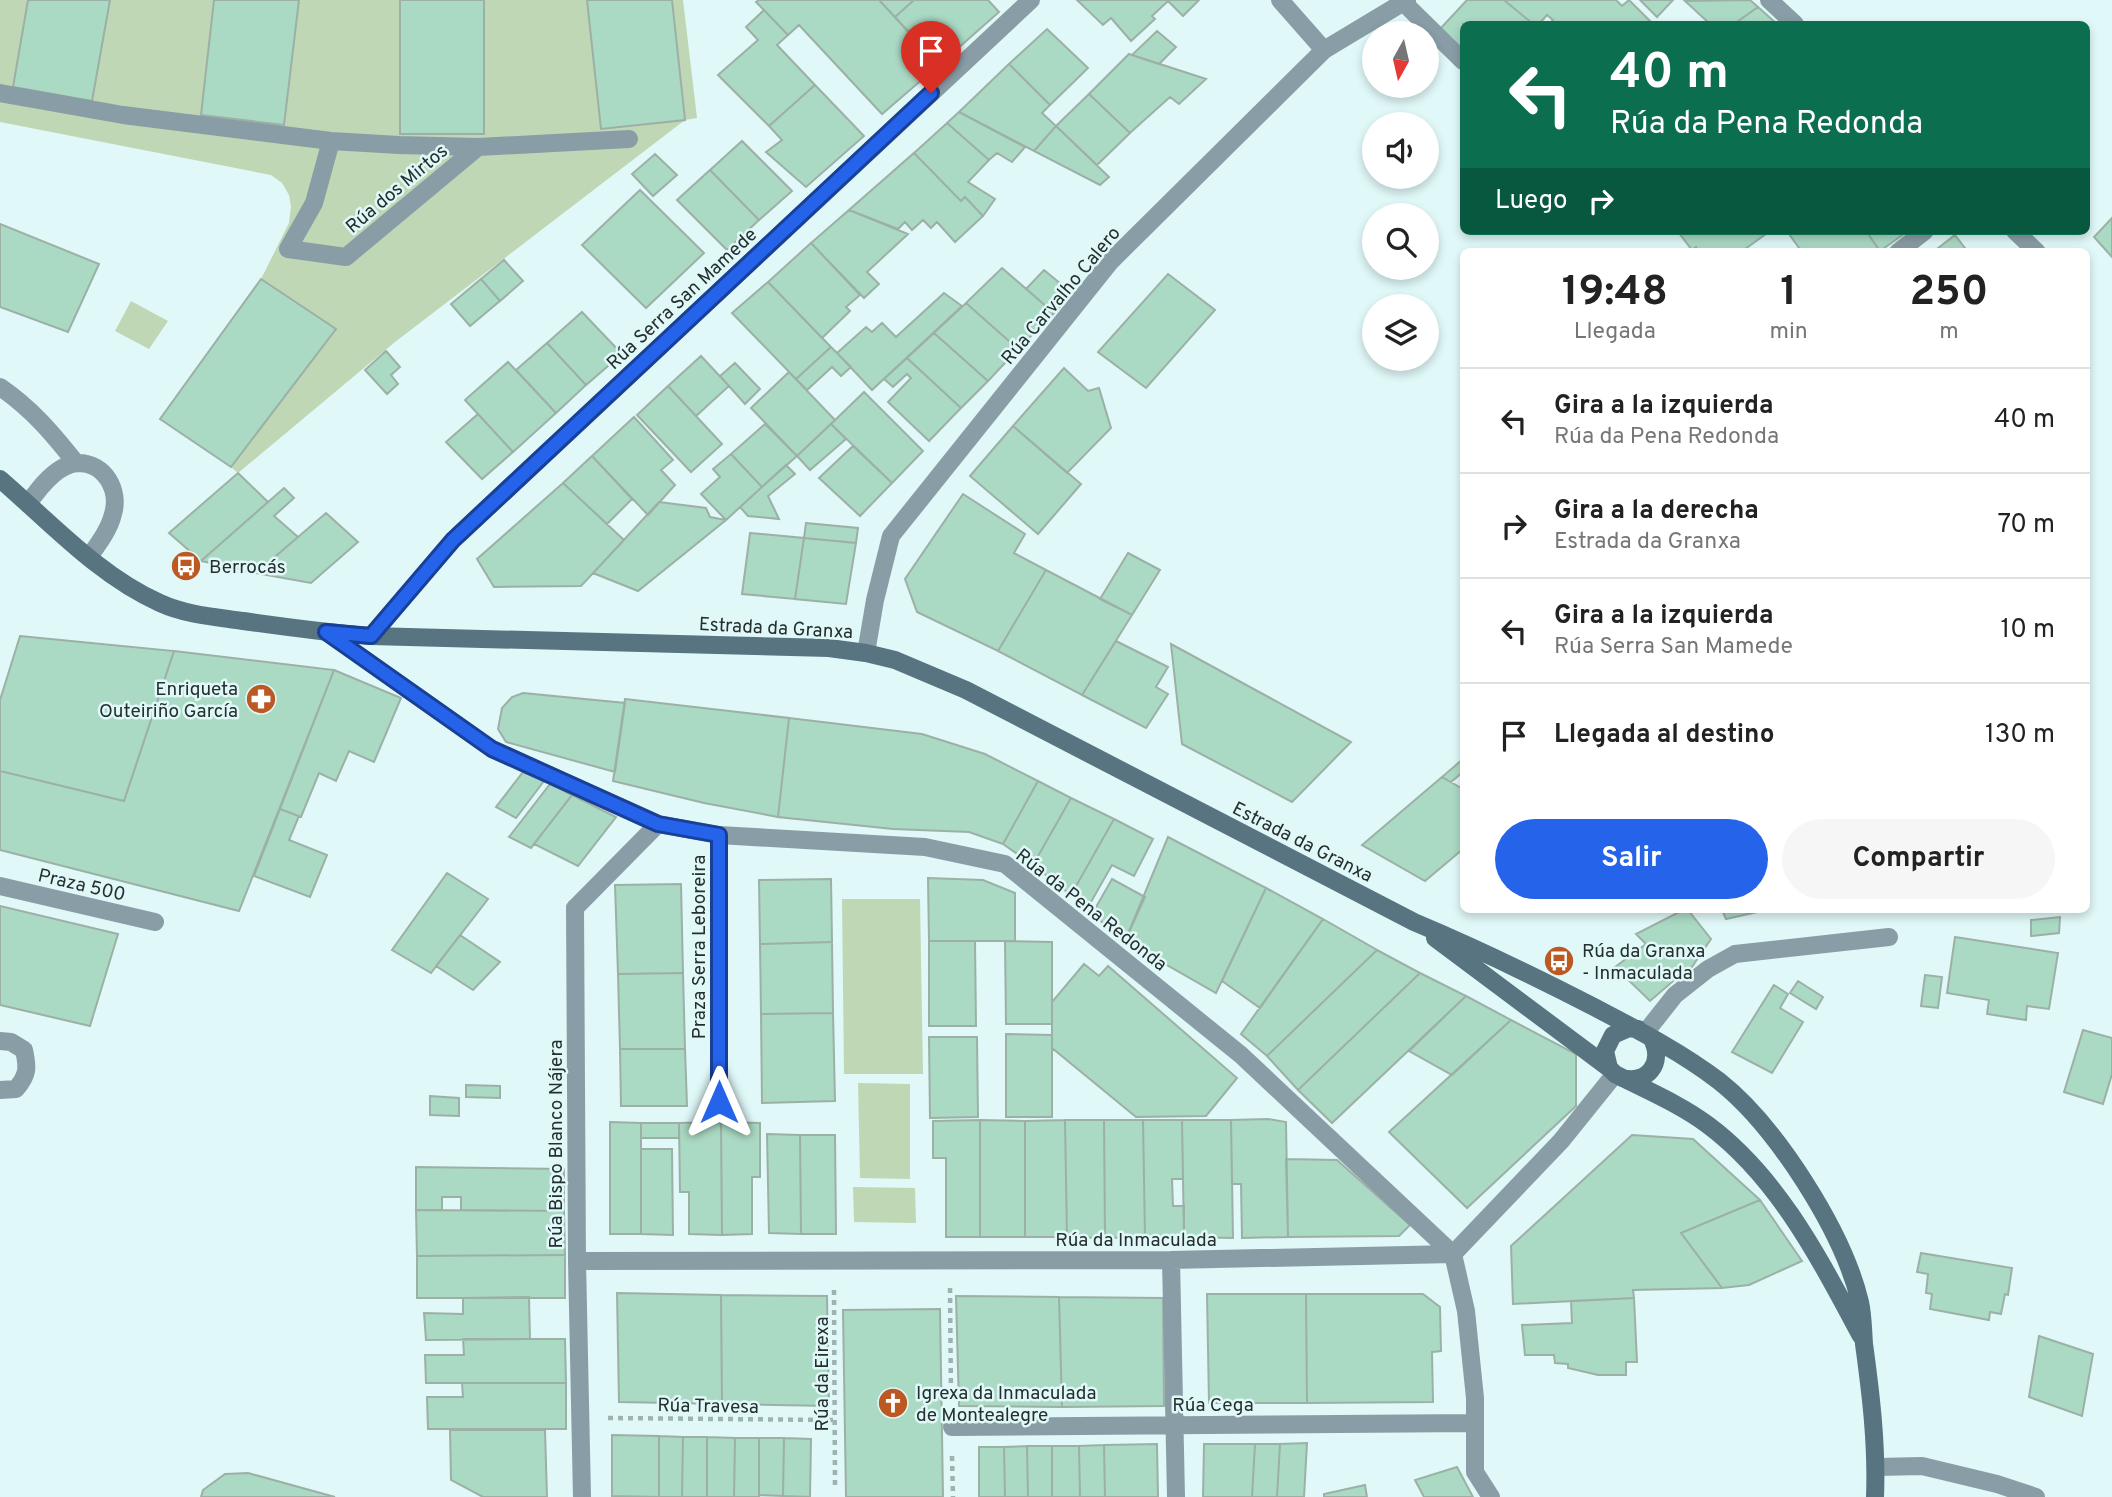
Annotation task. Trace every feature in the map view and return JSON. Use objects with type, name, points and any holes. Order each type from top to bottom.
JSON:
[{"type":"main road","name":"Estrada da Granxa","points":[[0,479],[89,557],[129,586],[161,604],[199,615],[371,636],[829,648],[895,660],[966,690],[1413,922],[1475,948],[1645,1034],[1718,1081],[1741,1101],[1780,1146],[1828,1222],[1847,1262],[1861,1303],[1873,1405],[1877,1467],[1875,1497]]},
{"type":"main road","name":"Estrada da Granxa","points":[[1413,922],[1615,1073],[1685,1110],[1731,1144],[1785,1206],[1815,1252],[1864,1342]]},
{"type":"main road","points":[[1629,1028],[1645,1034],[1657,1055],[1651,1069],[1638,1079],[1615,1073],[1605,1051],[1613,1035],[1629,1028]]},
{"type":"street","name":"Rúa Serra San Mamede","points":[[371,636],[453,540],[1031,0]]},
{"type":"street","points":[[1280,0],[1324,50]]},
{"type":"street","points":[[1769,0],[1792,21]]},
{"type":"street","points":[[1405,1],[1460,58]]},
{"type":"street","name":"Rúa Carvalho Calero","points":[[866,653],[875,600],[891,536],[1111,261],[1324,50],[1405,1]]},
{"type":"street","name":"Rúa dos Mirtos","points":[[0,93],[123,115],[331,141],[478,147],[629,139]]},
{"type":"street","name":"Rúa dos Mirtos","points":[[331,141],[314,203],[288,249],[346,257],[478,147]]},
{"type":"street","points":[[1903,248],[1920,235]]},
{"type":"street","points":[[2019,235],[2033,248]]},
{"type":"street","points":[[0,387],[23,403],[76,463]]},
{"type":"street","points":[[29,504],[40,486],[54,473],[76,463],[106,474],[115,490],[114,512],[104,535],[89,557]]},
{"type":"street","name":"Rúa da Pena Redonda","points":[[326,632],[492,749],[658,824],[719,835],[925,847],[1006,864],[1241,1055],[1453,1254]]},
{"type":"street","name":"Rúa Bispo Blanco Nájera","points":[[582,1497],[577,1261],[575,908],[658,824]]},
{"type":"street","name":"Praza Serra Leboreira","points":[[719,835],[719,1102]]},
{"type":"street","name":"Praza 500","points":[[0,886],[155,922]]},
{"type":"street","points":[[1645,1034],[1675,995],[1708,968],[1735,954],[1889,937]]},
{"type":"street","points":[[0,1041],[11,1042],[24,1050],[27,1064],[24,1080],[16,1089],[0,1090]]},
{"type":"street","points":[[1491,1497],[1475,1472],[1475,1398],[1466,1311],[1453,1254],[1561,1141],[1615,1073]]},
{"type":"street","name":"Rúa da Inmaculada","points":[[577,1261],[1171,1260],[1453,1254]]},
{"type":"street","points":[[1171,1260],[1176,1497]]},
{"type":"street","name":"Rúa Cega","points":[[952,1427],[1475,1423]]},
{"type":"street","points":[[1877,1467],[1922,1466],[1997,1484],[2036,1497]]},
{"type":"path","name":"Rúa da Eirexa","points":[[834,1261],[835,1486]]},
{"type":"path","points":[[949,1261],[953,1497]]},
{"type":"path","name":"Rúa Travesa","points":[[580,1417],[835,1420]]},
{"type":"green space","points":[[0,0],[683,0],[697,118],[685,120],[395,342],[238,473],[231,467],[261,279],[289,223],[289,195],[282,183],[271,175],[0,122]]},
{"type":"green space","points":[[131,301],[168,321],[149,349],[115,331]]},
{"type":"green space","points":[[842,899],[920,899],[923,1074],[844,1074]]},
{"type":"green space","points":[[858,1083],[910,1084],[910,1179],[860,1178]]},
{"type":"green space","points":[[853,1187],[915,1188],[916,1223],[854,1222]]},
{"type":"building","points":[[28,0],[110,0],[92,101],[13,87]]},
{"type":"building","points":[[214,0],[299,0],[284,125],[201,115]]},
{"type":"building","points":[[400,0],[484,0],[484,134],[400,134]]},
{"type":"building","points":[[587,0],[672,0],[685,120],[601,129]]},
{"type":"building","points":[[879,0],[939,65],[882,114],[799,25],[788,35],[756,2]]},
{"type":"building","points":[[879,0],[914,0],[895,17]]},
{"type":"building","points":[[914,0],[988,0],[999,12],[939,65],[895,17]]},
{"type":"building","points":[[1077,0],[1199,0],[1183,16],[1168,1],[1152,16],[1155,19],[1131,41],[1111,18],[1103,25]]},
{"type":"building","points":[[1467,0],[1504,0],[1529,21],[1460,21],[1460,47],[1440,29]]},
{"type":"building","points":[[1504,0],[1616,0],[1622,6],[1629,0],[1650,21],[1552,21],[1547,15],[1542,21],[1529,21]]},
{"type":"building","points":[[1640,0],[1673,0],[1657,17]]},
{"type":"building","points":[[1750,0],[1758,7],[1738,21],[1707,21],[1685,1]]},
{"type":"building","points":[[1758,7],[1774,21],[1738,21]]},
{"type":"building","points":[[764,10],[788,35],[777,45],[815,85],[769,126],[718,75],[758,40],[746,27]]},
{"type":"building","points":[[1047,29],[1088,68],[1050,105],[1009,64]]},
{"type":"building","points":[[1157,31],[1176,47],[1159,64],[1132,55]]},
{"type":"building","points":[[1129,54],[1206,79],[1179,104],[1170,97],[1130,133],[1089,94]]},
{"type":"building","points":[[1009,64],[1050,105],[1042,113],[1056,126],[1034,151],[959,112]]},
{"type":"building","points":[[815,85],[864,136],[806,187],[766,152],[782,140],[769,126]]},
{"type":"building","points":[[1089,94],[1130,133],[1097,165],[1056,126]]},
{"type":"building","points":[[959,112],[1025,147],[1012,162],[997,153],[989,160],[947,123]]},
{"type":"building","points":[[947,123],[989,160],[968,182],[995,199],[983,216],[965,197],[961,201],[914,153]]},
{"type":"building","points":[[1056,126],[1109,177],[1100,185],[1034,151]]},
{"type":"building","points":[[742,141],[792,191],[759,220],[710,170]]},
{"type":"building","points":[[914,153],[961,201],[965,197],[983,216],[955,242],[937,222],[931,228],[923,220],[912,230],[905,222],[898,229],[849,210]]},
{"type":"building","points":[[655,154],[677,175],[653,196],[632,174]]},
{"type":"building","points":[[710,170],[759,220],[727,250],[677,200]]},
{"type":"building","points":[[640,190],[704,253],[646,308],[582,245]]},
{"type":"building","points":[[849,210],[908,234],[867,272],[879,284],[864,298],[811,243]]},
{"type":"building","points":[[2112,218],[2112,257],[2094,237]]},
{"type":"building","points":[[0,224],[99,264],[68,332],[0,307]]},
{"type":"building","points":[[1681,235],[1764,235],[1747,248],[1690,248]]},
{"type":"building","points":[[1790,235],[1869,235],[1878,248],[1799,248]]},
{"type":"building","points":[[1869,235],[1902,235],[1884,248],[1878,248]]},
{"type":"building","points":[[1955,235],[1965,248],[1938,248]]},
{"type":"building","points":[[811,243],[860,295],[846,307],[850,311],[822,338],[768,282]]},
{"type":"building","points":[[504,260],[523,281],[500,301],[481,279]]},
{"type":"building","points":[[1002,268],[1054,313],[1018,349],[966,303]]},
{"type":"building","points":[[1044,270],[1072,293],[1054,313],[1026,289]]},
{"type":"building","points":[[1168,274],[1215,310],[1146,388],[1098,352]]},
{"type":"building","points":[[261,279],[336,329],[231,467],[160,419]]},
{"type":"building","points":[[481,279],[500,301],[470,326],[451,304]]},
{"type":"building","points":[[768,282],[831,347],[796,379],[732,313]]},
{"type":"building","points":[[944,293],[962,306],[872,390],[837,353],[866,327],[872,332],[882,323],[896,337]]},
{"type":"building","points":[[966,303],[1018,349],[988,381],[934,333]]},
{"type":"building","points":[[582,312],[622,354],[586,385],[547,343]]},
{"type":"building","points":[[934,333],[988,381],[961,408],[907,358]]},
{"type":"building","points":[[547,343],[586,385],[556,413],[516,370]]},
{"type":"building","points":[[831,347],[851,367],[841,376],[832,367],[807,390],[796,379]]},
{"type":"building","points":[[386,351],[400,367],[391,375],[398,384],[387,394],[365,370]]},
{"type":"building","points":[[701,356],[729,386],[696,416],[668,386]]},
{"type":"building","points":[[907,358],[961,408],[929,441],[888,402],[911,378],[907,374],[893,387],[884,379]]},
{"type":"building","points":[[508,362],[556,413],[513,452],[465,400]]},
{"type":"building","points":[[735,363],[760,389],[745,404],[720,376]]},
{"type":"building","points":[[1064,368],[1088,391],[1099,388],[1111,428],[1067,473],[1013,426]]},
{"type":"building","points":[[789,372],[835,420],[797,456],[751,408]]},
{"type":"building","points":[[668,386],[722,444],[691,472],[637,415]]},
{"type":"building","points":[[864,392],[923,451],[892,483],[831,424]]},
{"type":"building","points":[[478,414],[513,452],[482,479],[446,442]]},
{"type":"building","points":[[634,417],[673,460],[661,470],[675,485],[648,515],[592,456]]},
{"type":"building","points":[[765,424],[797,456],[762,487],[731,454]]},
{"type":"building","points":[[831,424],[846,439],[810,470],[797,456]]},
{"type":"building","points":[[1013,426],[1081,484],[1038,534],[970,476]]},
{"type":"building","points":[[853,446],[892,483],[860,516],[819,478]]},
{"type":"building","points":[[731,454],[762,487],[726,520],[701,494],[720,477],[713,469]]},
{"type":"building","points":[[592,456],[632,499],[607,524],[563,483]]},
{"type":"building","points":[[786,465],[795,474],[768,496],[779,519],[748,516],[740,507]]},
{"type":"building","points":[[238,473],[268,502],[201,561],[169,533]]},
{"type":"building","points":[[563,483],[624,540],[581,586],[494,587],[477,559]]},
{"type":"building","points":[[284,488],[294,498],[274,516],[298,537],[256,573],[201,561]]},
{"type":"building","points":[[963,494],[1025,534],[1014,553],[1046,570],[998,651],[917,612],[905,579]]},
{"type":"building","points":[[659,502],[706,508],[710,517],[726,520],[638,591],[593,573]]},
{"type":"building","points":[[326,513],[358,542],[311,583],[256,573]]},
{"type":"building","points":[[806,523],[858,528],[856,543],[804,538]]},
{"type":"building","points":[[750,533],[804,538],[795,599],[742,594]]},
{"type":"building","points":[[804,538],[856,543],[846,604],[795,599]]},
{"type":"building","points":[[1128,553],[1160,570],[1132,615],[1100,599]]},
{"type":"building","points":[[1046,570],[1132,615],[1082,695],[998,651]]},
{"type":"building","points":[[20,636],[174,651],[124,801],[0,771],[0,700]]},
{"type":"building","points":[[1116,641],[1168,667],[1156,687],[1168,694],[1146,728],[1082,695]]},
{"type":"building","points":[[1171,644],[1351,742],[1292,802],[1182,744]]},
{"type":"building","points":[[174,651],[334,670],[239,911],[0,850],[0,771],[124,801]]},
{"type":"building","points":[[334,670],[401,698],[374,762],[349,751],[336,781],[319,773],[301,817],[280,809]]},
{"type":"building","points":[[523,693],[625,703],[615,772],[506,742],[498,729],[502,708],[512,697]]},
{"type":"building","points":[[625,699],[789,718],[778,817],[613,781]]},
{"type":"building","points":[[789,718],[922,734],[985,754],[1038,781],[1003,844],[969,832],[893,829],[778,817]]},
{"type":"building","points":[[1460,762],[1460,774],[1451,782],[1442,777]]},
{"type":"building","points":[[523,772],[544,781],[516,818],[496,807]]},
{"type":"building","points":[[1442,777],[1460,787],[1460,852],[1425,881],[1362,845]]},
{"type":"building","points":[[1038,781],[1071,798],[1033,865],[1003,844]]},
{"type":"building","points":[[550,784],[572,795],[531,848],[509,837]]},
{"type":"building","points":[[572,795],[616,817],[578,866],[534,844]]},
{"type":"building","points":[[1071,798],[1114,819],[1071,895],[1033,865]]},
{"type":"building","points":[[280,809],[299,816],[289,840],[327,855],[310,897],[254,876]]},
{"type":"building","points":[[1114,819],[1153,839],[1134,876],[1112,865],[1087,909],[1071,895]]},
{"type":"building","points":[[1168,837],[1266,888],[1216,993],[1125,941]]},
{"type":"building","points":[[447,873],[488,899],[431,973],[392,950]]},
{"type":"building","points":[[928,878],[983,880],[1015,893],[1015,941],[929,941]]},
{"type":"building","points":[[831,879],[832,942],[760,944],[759,880]]},
{"type":"building","points":[[1112,879],[1145,897],[1125,941],[1092,914]]},
{"type":"building","points":[[681,884],[683,973],[618,974],[615,885]]},
{"type":"building","points":[[1266,888],[1323,919],[1260,1008],[1222,981]]},
{"type":"building","points":[[0,906],[118,934],[90,1026],[0,1005]]},
{"type":"building","points":[[1677,913],[1690,913],[1711,939],[1683,980],[1679,976],[1650,1001],[1615,967],[1646,944],[1636,934]]},
{"type":"building","points":[[1723,913],[1753,913],[1726,919]]},
{"type":"building","points":[[2060,917],[2059,933],[2031,936],[2031,920]]},
{"type":"building","points":[[1323,919],[1377,950],[1267,1056],[1241,1034]]},
{"type":"building","points":[[460,935],[500,962],[473,990],[436,966]]},
{"type":"building","points":[[1955,937],[2058,953],[2049,1009],[2027,1006],[2026,1020],[1987,1014],[1989,1000],[1947,993]]},
{"type":"building","points":[[929,941],[975,941],[976,1026],[929,1026]]},
{"type":"building","points":[[1005,941],[1052,942],[1052,1024],[1006,1024]]},
{"type":"building","points":[[832,942],[833,1013],[761,1014],[760,944]]},
{"type":"building","points":[[1377,950],[1420,973],[1298,1090],[1267,1056]]},
{"type":"building","points":[[1084,964],[1099,976],[1108,966],[1237,1078],[1206,1116],[1136,1117],[1052,1048],[1052,1002]]},
{"type":"building","points":[[683,973],[685,1049],[620,1049],[618,974]]},
{"type":"building","points":[[1420,973],[1466,996],[1332,1123],[1298,1090]]},
{"type":"building","points":[[1925,975],[1942,977],[1938,1008],[1921,1006]]},
{"type":"building","points":[[1798,981],[1823,997],[1816,1009],[1790,993]]},
{"type":"building","points":[[1774,985],[1788,994],[1780,1008],[1803,1022],[1772,1073],[1732,1052]]},
{"type":"building","points":[[1466,996],[1511,1020],[1452,1075],[1409,1051]]},
{"type":"building","points":[[833,1013],[835,1101],[762,1103],[761,1014]]},
{"type":"building","points":[[1511,1020],[1576,1054],[1576,1106],[1467,1208],[1389,1132]]},
{"type":"building","points":[[2083,1030],[2112,1038],[2112,1074],[2103,1104],[2064,1092]]},
{"type":"building","points":[[1006,1034],[1052,1035],[1052,1117],[1006,1117]]},
{"type":"building","points":[[929,1037],[977,1037],[978,1117],[930,1118]]},
{"type":"building","points":[[620,1049],[685,1049],[687,1106],[621,1106]]},
{"type":"building","points":[[466,1085],[500,1086],[500,1098],[466,1097]]},
{"type":"building","points":[[430,1096],[459,1098],[459,1116],[430,1115]]},
{"type":"building","points":[[1268,1119],[1286,1122],[1288,1237],[1242,1238],[1241,1184],[1232,1184],[1231,1120]]},
{"type":"building","points":[[980,1120],[1025,1121],[1025,1237],[980,1237]]},
{"type":"building","points":[[980,1120],[980,1237],[946,1237],[946,1158],[933,1158],[933,1121]]},
{"type":"building","points":[[1065,1120],[1104,1120],[1105,1238],[1067,1237]]},
{"type":"building","points":[[1065,1120],[1067,1237],[1025,1237],[1025,1121]]},
{"type":"building","points":[[1104,1120],[1143,1120],[1145,1237],[1105,1238]]},
{"type":"building","points":[[1143,1120],[1182,1120],[1183,1179],[1172,1179],[1173,1206],[1184,1206],[1184,1237],[1145,1237]]},
{"type":"building","points":[[1182,1120],[1231,1120],[1233,1238],[1184,1237]]},
{"type":"building","points":[[610,1122],[641,1123],[641,1234],[610,1234]]},
{"type":"building","points":[[721,1122],[760,1123],[760,1177],[752,1177],[752,1234],[722,1235]]},
{"type":"building","points":[[721,1122],[722,1235],[689,1234],[689,1192],[680,1192],[679,1123]]},
{"type":"building","points":[[641,1123],[679,1123],[679,1138],[641,1138]]},
{"type":"building","points":[[767,1134],[800,1135],[801,1234],[769,1233]]},
{"type":"building","points":[[800,1135],[835,1135],[836,1234],[801,1234]]},
{"type":"building","points":[[1632,1135],[1693,1139],[1760,1200],[1681,1233],[1722,1288],[1633,1290],[1634,1298],[1513,1304],[1511,1246]]},
{"type":"building","points":[[641,1149],[672,1149],[673,1235],[641,1234]]},
{"type":"building","points":[[1286,1159],[1337,1160],[1410,1225],[1399,1236],[1288,1237]]},
{"type":"building","points":[[416,1167],[564,1169],[564,1211],[461,1210],[461,1197],[442,1197],[442,1210],[416,1210]]},
{"type":"building","points":[[1760,1200],[1802,1261],[1749,1285],[1722,1288],[1681,1233]]},
{"type":"building","points":[[416,1210],[564,1211],[565,1255],[417,1256]]},
{"type":"building","points":[[1921,1253],[2012,1268],[2008,1295],[2005,1294],[2001,1314],[1990,1312],[1989,1320],[1930,1309],[1932,1294],[1926,1293],[1928,1274],[1917,1272]]},
{"type":"building","points":[[565,1255],[565,1298],[417,1298],[417,1256]]},
{"type":"building","points":[[617,1293],[721,1295],[722,1404],[619,1402]]},
{"type":"building","points":[[1207,1294],[1306,1294],[1307,1403],[1209,1403]]},
{"type":"building","points":[[1306,1294],[1423,1294],[1440,1307],[1441,1351],[1432,1352],[1433,1402],[1307,1403]]},
{"type":"building","points":[[721,1295],[827,1296],[829,1406],[722,1404]]},
{"type":"building","points":[[956,1296],[1059,1297],[1062,1407],[959,1406]]},
{"type":"building","points":[[529,1297],[530,1339],[426,1340],[424,1313],[463,1314],[463,1298]]},
{"type":"building","points":[[1059,1297],[1163,1298],[1164,1406],[1062,1407]]},
{"type":"building","points":[[1634,1298],[1637,1362],[1626,1362],[1626,1375],[1598,1375],[1568,1368],[1568,1364],[1555,1363],[1554,1355],[1525,1355],[1522,1325],[1572,1323],[1571,1301]]},
{"type":"building","name":"Igrexa da Inmaculada de Montealegre","points":[[940,1309],[943,1497],[846,1497],[843,1310]]},
{"type":"building","points":[[2039,1336],[2093,1354],[2082,1416],[2029,1397]]},
{"type":"building","points":[[463,1339],[565,1339],[566,1383],[426,1383],[425,1355],[464,1355]]},
{"type":"building","points":[[462,1383],[566,1383],[566,1429],[428,1429],[427,1397],[463,1397]]},
{"type":"building","points":[[450,1430],[545,1430],[547,1497],[483,1497],[451,1480]]},
{"type":"building","points":[[612,1435],[659,1436],[659,1497],[612,1496]]},
{"type":"building","points":[[659,1436],[683,1437],[682,1497],[659,1497]]},
{"type":"building","points":[[683,1437],[707,1437],[707,1497],[682,1497]]},
{"type":"building","points":[[707,1437],[735,1438],[734,1497],[707,1497]]},
{"type":"building","points":[[735,1438],[759,1438],[759,1497],[734,1497]]},
{"type":"building","points":[[759,1438],[784,1438],[783,1496],[759,1495]]},
{"type":"building","points":[[784,1438],[811,1439],[810,1497],[783,1496]]},
{"type":"building","points":[[1307,1443],[1304,1497],[1277,1497],[1280,1444]]},
{"type":"building","points":[[1157,1444],[1158,1497],[1105,1497],[1104,1445]]},
{"type":"building","points":[[1204,1444],[1255,1444],[1252,1497],[1203,1497]]},
{"type":"building","points":[[1255,1444],[1280,1444],[1277,1497],[1252,1497]]},
{"type":"building","points":[[1104,1445],[1105,1497],[1080,1497],[1079,1446]]},
{"type":"building","points":[[1027,1446],[1052,1446],[1052,1497],[1028,1497]]},
{"type":"building","points":[[1027,1446],[1028,1497],[1005,1497],[1004,1447]]},
{"type":"building","points":[[1052,1446],[1079,1446],[1080,1497],[1052,1497]]},
{"type":"building","points":[[979,1447],[1004,1447],[1005,1497],[979,1497]]},
{"type":"building","points":[[1457,1467],[1473,1497],[1424,1497],[1415,1480]]},
{"type":"building","points":[[248,1473],[335,1497],[201,1497],[203,1490],[225,1474]]},
{"type":"building","points":[[1365,1485],[1367,1497],[1324,1497],[1324,1494]]},
{"type":"place","name":"Berrocás","points":[[186,566]]},
{"type":"place","name":"Enriqueta Outeiriño García","points":[[261,699]]},
{"type":"place","name":"Rúa da Granxa - Inmaculada","points":[[1559,961]]},
{"type":"place","name":"Igrexa da Inmaculada de Montealegre","points":[[893,1403]]},
{"type":"route","points":[[719,1102],[719,835],[658,824],[492,749],[326,632],[371,636],[453,540],[931,93]]}]
